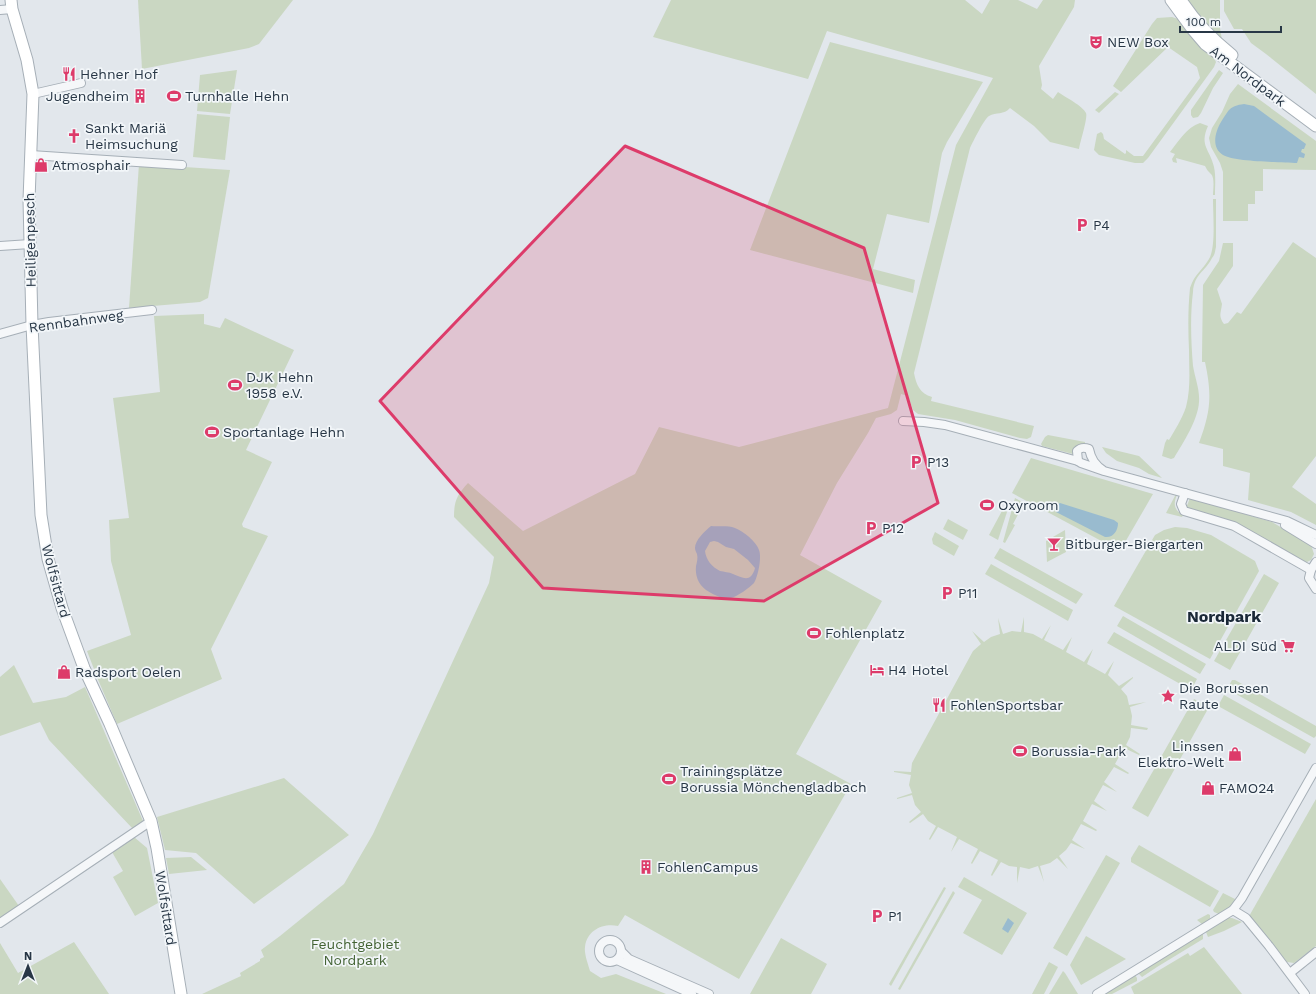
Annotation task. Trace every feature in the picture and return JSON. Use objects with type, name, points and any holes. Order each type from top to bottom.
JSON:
[{"type":"street","name":"Am Nordpark","points":[[1171,0],[1193,30],[1209,47],[1316,126]]},
{"type":"street","name":"Am Nordpark","points":[[1181,0],[1198,24],[1216,43],[1316,117]]},
{"type":"street","name":"Heiligenpesch","points":[[0,10],[11,4],[27,60],[33,94],[29,200],[32,325]]},
{"type":"street","points":[[33,94],[81,84]]},
{"type":"street","points":[[31,155],[182,165]]},
{"type":"street","points":[[0,246],[30,244]]},
{"type":"street","name":"Rennbahnweg","points":[[0,334],[49,322],[152,310]]},
{"type":"street","name":"Wolfsittard","points":[[32,325],[41,515],[48,559],[62,608],[84,668],[110,724],[151,821],[157,848],[181,994]]},
{"type":"street","points":[[903,421],[945,425],[1078,461],[1104,471],[1287,521],[1316,535]]},
{"type":"street","points":[[1078,461],[1077,451],[1080,448],[1089,448],[1094,463],[1104,471]]},
{"type":"street","points":[[1185,493],[1181,504],[1184,510],[1234,526],[1311,570]]},
{"type":"street","points":[[1270,516],[1316,544]]},
{"type":"street","points":[[1316,562],[1311,570],[1309,578],[1316,589]]},
{"type":"street","points":[[1097,994],[1233,910],[1242,898],[1316,768]]},
{"type":"street","points":[[0,923],[151,821]]},
{"type":"street","points":[[1233,910],[1246,918],[1305,994]]},
{"type":"street","points":[[622,952],[620,957],[616,960],[608,962],[602,959],[599,952],[600,945],[606,940],[614,940],[620,945],[622,952],[629,959],[709,994]]},
{"type":"street","points":[[1290,973],[1316,952]]},
{"type":"street","points":[[616,960],[692,994]]},
{"type":"highlighted area","points":[[625,146],[864,248],[938,503],[764,601],[543,588],[380,401]]},
{"type":"green space","points":[[138,0],[293,0],[259,44],[249,48],[142,69]]},
{"type":"green space","name":"Feuchtgebiet Nordpark","points":[[671,0],[965,0],[982,14],[990,0],[1018,0],[1037,9],[1043,0],[1075,0],[1074,7],[1039,66],[1042,85],[1041,89],[1053,99],[1058,92],[1078,105],[1086,113],[1085,125],[1079,149],[1050,142],[1034,126],[1010,108],[1005,112],[989,116],[984,121],[970,148],[914,373],[919,388],[924,394],[932,397],[931,401],[1034,426],[1031,437],[1027,439],[1020,438],[955,420],[918,414],[913,410],[908,396],[901,394],[897,410],[891,414],[876,418],[837,483],[800,555],[882,601],[796,754],[851,784],[739,979],[625,915],[618,926],[612,925],[601,927],[592,932],[589,936],[586,941],[585,950],[590,971],[601,978],[616,974],[666,994],[202,994],[241,976],[240,973],[264,957],[261,950],[344,884],[373,834],[489,583],[494,557],[454,517],[457,498],[468,483],[523,531],[635,474],[659,427],[739,447],[888,408],[956,145],[993,78],[827,31],[808,79],[653,37]]},
{"type":"green space","points":[[1187,0],[1220,0],[1221,43]]},
{"type":"green space","points":[[1224,0],[1316,0],[1316,94],[1251,43],[1242,29],[1234,29],[1224,11]]},
{"type":"green space","points":[[1172,17],[1178,19],[1213,56],[1216,62],[1214,67],[1143,163],[1135,163],[1099,155],[1094,150],[1097,134],[1101,132],[1104,139],[1125,154],[1126,150],[1134,156],[1143,156],[1200,78],[1197,67],[1168,47],[1121,92],[1113,86],[1157,18]]},
{"type":"green space","points":[[830,42],[983,82],[942,153],[929,223],[887,214],[873,269],[915,280],[913,293],[750,250]]},
{"type":"green space","points":[[237,70],[230,114],[197,111],[200,75]]},
{"type":"green space","points":[[1219,70],[1223,73],[1213,88],[1201,113],[1198,117],[1193,118],[1191,115],[1191,110]]},
{"type":"green space","points":[[1238,84],[1316,141],[1316,170],[1263,169],[1263,191],[1255,191],[1255,204],[1248,204],[1248,221],[1223,221],[1223,172],[1211,147],[1209,138],[1212,128],[1222,112],[1230,94]]},
{"type":"green space","points":[[1115,92],[1119,94],[1099,113],[1095,110]]},
{"type":"green space","points":[[197,114],[230,117],[225,160],[193,157]]},
{"type":"green space","points":[[1200,123],[1208,126],[1205,143],[1214,167],[1215,195],[1213,195],[1212,176],[1205,166],[1176,158],[1177,163],[1173,162],[1172,159],[1175,154],[1170,152],[1187,131]]},
{"type":"green space","points":[[139,164],[230,170],[208,298],[200,302],[129,308]]},
{"type":"green space","points":[[1213,199],[1216,199],[1216,247],[1214,256],[1195,281],[1192,301],[1191,319],[1193,366],[1199,393],[1198,409],[1186,438],[1174,458],[1171,459],[1162,456],[1165,443],[1167,439],[1169,440],[1180,420],[1188,400],[1188,319],[1190,288],[1196,275],[1209,259],[1213,247]]},
{"type":"green space","points":[[1293,242],[1316,258],[1316,456],[1292,487],[1316,504],[1316,525],[1291,512],[1248,500],[1250,473],[1223,466],[1223,449],[1199,443],[1206,421],[1209,403],[1209,384],[1205,362],[1202,362],[1203,285],[1219,261],[1223,243],[1233,243],[1233,266],[1217,289],[1222,304],[1220,314],[1221,319],[1224,324],[1228,323],[1237,312],[1241,314]]},
{"type":"green space","points":[[204,314],[204,324],[220,328],[225,318],[294,350],[246,450],[272,462],[242,524],[243,527],[268,536],[211,649],[222,679],[117,724],[87,651],[131,635],[111,561],[109,520],[129,518],[113,398],[160,392],[154,316]]},
{"type":"green space","points":[[1048,435],[1085,442],[1085,444],[1073,454],[1042,446],[1041,444]]},
{"type":"green space","points":[[1102,447],[1139,456],[1162,478],[1149,474],[1139,468],[1117,461],[1106,453]]},
{"type":"green space","points":[[1031,458],[1153,494],[1120,551],[1012,493]]},
{"type":"green space","points":[[1176,494],[1175,506],[1176,509],[1183,515],[1182,517],[1166,513]]},
{"type":"green space","points":[[1015,498],[1024,503],[1013,524],[1015,525],[1005,543],[1003,542]]},
{"type":"green space","points":[[1190,498],[1272,522],[1311,545],[1314,554],[1311,560],[1307,562],[1304,561],[1234,522],[1186,508]]},
{"type":"green space","points":[[1003,509],[1007,512],[998,540],[989,535]]},
{"type":"green space","points":[[948,519],[968,530],[963,540],[943,529]]},
{"type":"green space","points":[[1175,527],[1187,528],[1211,535],[1255,561],[1259,571],[1210,659],[1114,606],[1155,535],[1164,530]]},
{"type":"green space","points":[[1065,530],[1066,552],[1047,562],[1046,541]]},
{"type":"green space","points":[[935,532],[959,546],[954,556],[933,544],[932,539]]},
{"type":"green space","points":[[1000,548],[1083,594],[1076,604],[994,558]]},
{"type":"green space","points":[[991,564],[1073,610],[1068,621],[985,574]]},
{"type":"green space","points":[[1264,574],[1279,583],[1230,670],[1214,661]]},
{"type":"green space","points":[[1123,616],[1206,664],[1200,674],[1117,626]]},
{"type":"green space","name":"Borussia-Park","points":[[1024,617],[1024,632],[1033,634],[1042,639],[1051,625],[1044,640],[1063,650],[1072,637],[1066,652],[1084,662],[1093,649],[1087,664],[1105,674],[1114,661],[1108,675],[1119,686],[1133,677],[1121,689],[1127,696],[1129,705],[1146,702],[1130,707],[1132,716],[1131,725],[1148,728],[1147,730],[1131,728],[1130,737],[1126,745],[1140,754],[1139,755],[1124,748],[1115,764],[1129,773],[1128,774],[1114,767],[1104,782],[1117,792],[1103,785],[1094,801],[1107,811],[1092,804],[1083,821],[1097,830],[1096,831],[1081,824],[1072,840],[1085,849],[1071,843],[1059,856],[1068,869],[1057,858],[1050,863],[1040,866],[1044,882],[1038,866],[1029,869],[1020,867],[1017,883],[1017,867],[1009,866],[1001,862],[992,876],[991,875],[998,860],[980,851],[972,864],[971,863],[978,849],[959,839],[951,852],[957,837],[938,827],[930,840],[929,839],[936,826],[928,821],[923,814],[910,823],[909,822],[921,812],[915,805],[912,795],[897,798],[912,793],[909,785],[911,775],[894,771],[911,772],[912,763],[973,651],[981,644],[972,631],[984,642],[991,637],[1000,634],[998,618],[1003,634],[1012,631],[1021,632]]},
{"type":"green space","points":[[1114,632],[1197,679],[1191,690],[1107,643]]},
{"type":"green space","points":[[14,665],[33,703],[66,697],[85,687],[143,821],[133,829],[49,740],[40,722],[0,736],[0,677]]},
{"type":"green space","points":[[1232,680],[1235,680],[1316,726],[1316,736],[1314,738],[1227,689]]},
{"type":"green space","points":[[1224,695],[1311,744],[1305,754],[1218,706]]},
{"type":"green space","points":[[1194,699],[1209,707],[1148,817],[1132,808]]},
{"type":"green space","points":[[284,778],[349,835],[254,904],[196,853],[165,850],[157,817]]},
{"type":"green space","points":[[1316,799],[1316,946],[1294,963],[1287,962],[1248,918]]},
{"type":"green space","points":[[134,837],[147,848],[158,903],[135,916],[113,877],[123,871],[112,852]]},
{"type":"green space","points":[[1139,845],[1219,891],[1210,907],[1131,862],[1131,858]]},
{"type":"green space","points":[[1106,855],[1120,863],[1067,956],[1053,948]]},
{"type":"green space","points":[[191,857],[207,870],[169,874],[166,858]]},
{"type":"green space","points":[[964,877],[1027,913],[1002,955],[963,933],[982,900],[958,887]]},
{"type":"green space","points":[[0,879],[19,906],[0,919]]},
{"type":"green space","points":[[944,887],[946,888],[891,986],[889,984]]},
{"type":"green space","points":[[953,891],[955,893],[900,990],[898,989]]},
{"type":"green space","points":[[1223,893],[1237,900],[1228,910],[1219,914],[1213,910]]},
{"type":"green space","points":[[1208,914],[1210,915],[1210,920],[1203,925],[1197,920]]},
{"type":"green space","points":[[1228,918],[1242,922],[1208,937],[1206,932]]},
{"type":"green space","points":[[1203,934],[1203,939],[1142,977],[1138,973]]},
{"type":"green space","points":[[1086,936],[1126,959],[1081,985],[1070,965]]},
{"type":"green space","points":[[781,938],[827,964],[811,994],[750,994]]},
{"type":"green space","points":[[74,942],[109,994],[0,994],[0,943],[18,973]]},
{"type":"green space","points":[[1204,947],[1242,994],[1134,994],[1131,987],[1188,953],[1190,956]]},
{"type":"green space","points":[[1049,962],[1058,967],[1044,994],[1032,994]]},
{"type":"green space","points":[[1063,971],[1065,973],[1078,994],[1049,994]]},
{"type":"green space","points":[[1135,975],[1137,981],[1112,994],[1103,994]]},
{"type":"water","points":[[1244,104],[1254,106],[1306,144],[1301,152],[1305,154],[1304,158],[1299,157],[1297,163],[1258,161],[1237,159],[1223,155],[1219,152],[1215,140],[1219,126],[1232,107]]},
{"type":"water","points":[[1060,503],[1114,520],[1118,523],[1116,531],[1113,535],[1105,537],[1056,512],[1056,506]]},
{"type":"water","points":[[711,526],[729,527],[742,531],[755,543],[760,553],[759,567],[754,583],[734,597],[725,598],[706,590],[701,585],[696,573],[697,554],[695,545],[701,536]],"holes":[[[710,542],[718,542],[726,547],[734,549],[748,560],[755,568],[749,578],[743,578],[720,571],[712,565],[708,560],[705,551]]]},
{"type":"water","points":[[1008,918],[1014,923],[1008,933],[1002,929]]},
{"type":"place","name":"NEW Box","points":[[1096,42]]},
{"type":"place","name":"Hehner Hof","points":[[69,74]]},
{"type":"place","name":"Jugendheim","points":[[140,96]]},
{"type":"place","name":"Turnhalle Hehn","points":[[174,96]]},
{"type":"place","name":"Sankt Mariä Heimsuchung","points":[[74,136]]},
{"type":"place","name":"Atmosphair","points":[[41,165]]},
{"type":"place","name":"P4","points":[[1082,225]]},
{"type":"place","name":"DJK Hehn 1958 e.V.","points":[[235,385]]},
{"type":"place","name":"Sportanlage Hehn","points":[[212,432]]},
{"type":"place","name":"P13","points":[[916,462]]},
{"type":"place","name":"Oxyroom","points":[[987,505]]},
{"type":"place","name":"P12","points":[[871,528]]},
{"type":"place","name":"Bitburger-Biergarten","points":[[1054,544]]},
{"type":"place","name":"P11","points":[[947,593]]},
{"type":"place","name":"Fohlenplatz","points":[[814,633]]},
{"type":"place","name":"ALDI Süd","points":[[1288,646]]},
{"type":"place","name":"H4 Hotel","points":[[877,670]]},
{"type":"place","name":"Radsport Oelen","points":[[64,672]]},
{"type":"place","name":"Die Borussen Raute","points":[[1168,696]]},
{"type":"place","name":"FohlenSportsbar","points":[[939,705]]},
{"type":"place","name":"Borussia-Park","points":[[1020,751]]},
{"type":"place","name":"Linssen Elektro-Welt","points":[[1235,754]]},
{"type":"place","name":"Trainingsplätze Borussia Mönchengladbach","points":[[669,779]]},
{"type":"place","name":"FAMO24","points":[[1208,788]]},
{"type":"place","name":"FohlenCampus","points":[[646,867]]},
{"type":"place","name":"P1","points":[[877,916]]},
{"type":"district","name":"Nordpark","points":[[1224,616]]}]
